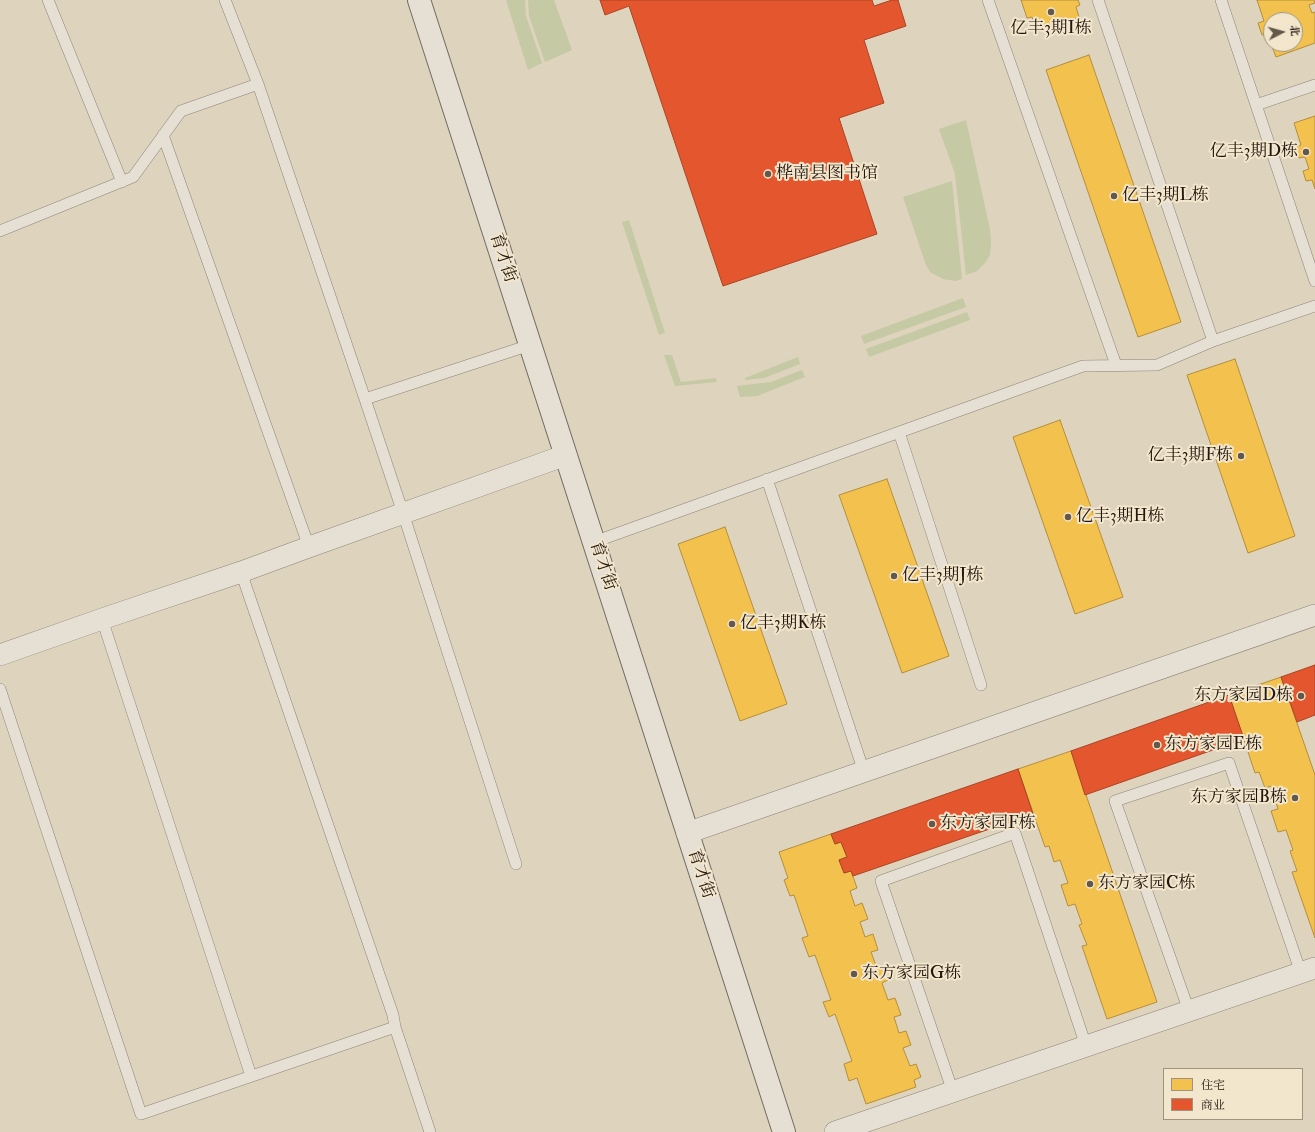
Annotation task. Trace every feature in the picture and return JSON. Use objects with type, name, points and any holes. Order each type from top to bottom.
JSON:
[{"type":"street","name":"育才街","points":[[419,0],[784,1132]]},
{"type":"street","points":[[0,655],[241,572],[566,455]]},
{"type":"street","points":[[687,833],[1315,615]]},
{"type":"street","points":[[835,1132],[1308,970]]},
{"type":"lane","points":[[48,0],[122,182]]},
{"type":"lane","points":[[225,0],[258,84],[365,399],[516,864]]},
{"type":"lane","points":[[988,0],[1116,365]]},
{"type":"lane","points":[[1098,0],[1213,341]]},
{"type":"lane","points":[[1221,0],[1315,281]]},
{"type":"lane","points":[[0,231],[133,177],[181,111],[258,84]]},
{"type":"lane","points":[[1256,105],[1315,85]]},
{"type":"lane","points":[[163,135],[309,547]]},
{"type":"lane","points":[[594,542],[1083,366],[1157,364],[1213,341],[1315,306]]},
{"type":"lane","points":[[365,399],[530,345]]},
{"type":"lane","points":[[899,432],[982,685]]},
{"type":"lane","points":[[768,480],[864,772]]},
{"type":"lane","points":[[241,572],[393,1015],[395,1027],[430,1132]]},
{"type":"lane","points":[[102,619],[251,1076]]},
{"type":"lane","points":[[0,689],[141,1114],[395,1027]]},
{"type":"lane","points":[[1188,1011],[1115,801],[1229,763],[1308,970]]},
{"type":"lane","points":[[953,1092],[881,881],[1015,832],[1086,1046]]},
{"type":"green space","points":[[506,0],[525,0],[526,16],[542,63],[528,70]]},
{"type":"green space","points":[[528,0],[554,0],[572,50],[545,62],[529,16]]},
{"type":"green space","points":[[966,120],[990,229],[991,245],[990,255],[985,263],[977,271],[966,275],[955,174],[939,129]]},
{"type":"green space","points":[[952,181],[962,279],[956,281],[943,279],[930,272],[926,265],[903,197]]},
{"type":"green space","points":[[629,220],[665,333],[659,335],[622,222]]},
{"type":"green space","points":[[963,298],[966,307],[864,344],[861,336]]},
{"type":"green space","points":[[967,312],[970,320],[869,357],[866,349]]},
{"type":"green space","points":[[664,355],[672,355],[681,382],[716,378],[717,382],[675,386]]},
{"type":"green space","points":[[798,357],[800,364],[764,378],[745,380],[745,378]]},
{"type":"green space","points":[[802,370],[805,377],[757,396],[740,397],[737,386],[771,382]]},
{"type":"building: 住宅","name":"亿丰3期I栋","points":[[1021,0],[1078,0],[1080,5],[1076,7],[1079,17],[1037,32],[1032,17],[1027,18]]},
{"type":"building: 住宅","points":[[1257,0],[1314,0],[1315,3],[1309,5],[1312,13],[1315,12],[1315,43],[1303,47],[1303,12],[1263,12],[1263,18]]},
{"type":"building: 住宅","points":[[1263,21],[1263,35],[1262,35],[1258,23]]},
{"type":"building: 住宅","points":[[1274,52],[1290,52],[1276,57]]},
{"type":"building: 住宅","name":"亿丰3期L栋","points":[[1089,55],[1181,322],[1138,337],[1046,70]]},
{"type":"building: 住宅","name":"亿丰3期D栋","points":[[1315,116],[1315,189],[1312,180],[1306,181],[1303,171],[1309,169],[1305,157],[1299,158],[1295,147],[1301,145],[1294,123]]},
{"type":"building: 住宅","name":"亿丰3期F栋","points":[[1235,359],[1295,536],[1248,553],[1187,375]]},
{"type":"building: 住宅","name":"亿丰3期H栋","points":[[1060,420],[1123,597],[1075,614],[1013,437]]},
{"type":"building: 住宅","name":"亿丰3期J栋","points":[[887,479],[949,656],[902,673],[839,495]]},
{"type":"building: 住宅","name":"亿丰3期K栋","points":[[725,527],[787,704],[740,721],[678,544]]},
{"type":"building: 住宅","name":"东方家园B栋","points":[[1281,677],[1315,775],[1315,938],[1292,872],[1297,871],[1290,851],[1293,850],[1286,830],[1278,832],[1271,811],[1278,809],[1271,786],[1265,788],[1259,772],[1255,773],[1229,695]]},
{"type":"building: 住宅","name":"东方家园C栋","points":[[1071,751],[1157,1002],[1107,1019],[1082,946],[1087,945],[1079,925],[1082,924],[1075,904],[1068,906],[1061,885],[1068,883],[1060,860],[1054,862],[1049,846],[1045,847],[1018,769]]},
{"type":"building: 住宅","name":"东方家园G栋","points":[[831,834],[835,844],[841,842],[847,857],[839,860],[844,873],[851,871],[857,888],[850,891],[855,906],[862,903],[868,919],[860,922],[865,937],[873,934],[878,950],[871,952],[877,968],[883,966],[888,980],[882,983],[888,1000],[895,998],[901,1015],[894,1017],[899,1033],[906,1031],[911,1045],[903,1048],[910,1066],[916,1064],[921,1077],[914,1080],[916,1087],[866,1104],[857,1078],[849,1081],[844,1064],[852,1061],[835,1014],[829,1017],[823,1002],[831,1000],[815,955],[809,957],[802,938],[808,936],[794,895],[790,896],[784,880],[788,878],[779,852]]},
{"type":"building: 商业","points":[[600,0],[872,0],[874,6],[892,0],[898,0],[906,26],[864,40],[884,103],[839,118],[877,234],[723,286],[629,6],[605,15]]},
{"type":"building: 商业","name":"东方家园D栋","points":[[1315,665],[1315,715],[1297,722],[1281,677]]},
{"type":"building: 商业","name":"东方家园E栋","points":[[1229,695],[1244,739],[1085,795],[1071,751]]},
{"type":"building: 商业","name":"东方家园F栋","points":[[1018,769],[1033,814],[853,876],[851,871],[844,873],[839,860],[847,857],[841,842],[835,844],[831,834]]},
{"type":"place","name":"亿丰3期I栋","points":[[1051,12]]},
{"type":"place","name":"亿丰3期D栋","points":[[1306,152]]},
{"type":"place","name":"桦南县图书馆","points":[[768,174]]},
{"type":"place","name":"亿丰3期L栋","points":[[1114,196]]},
{"type":"place","name":"亿丰3期F栋","points":[[1241,456]]},
{"type":"place","name":"亿丰3期H栋","points":[[1068,517]]},
{"type":"place","name":"亿丰3期J栋","points":[[894,576]]},
{"type":"place","name":"亿丰3期K栋","points":[[732,624]]},
{"type":"place","name":"东方家园D栋","points":[[1301,696]]},
{"type":"place","name":"东方家园E栋","points":[[1157,745]]},
{"type":"place","name":"东方家园B栋","points":[[1295,798]]},
{"type":"place","name":"东方家园F栋","points":[[932,824]]},
{"type":"place","name":"东方家园C栋","points":[[1090,884]]},
{"type":"place","name":"东方家园G栋","points":[[854,974]]}]
